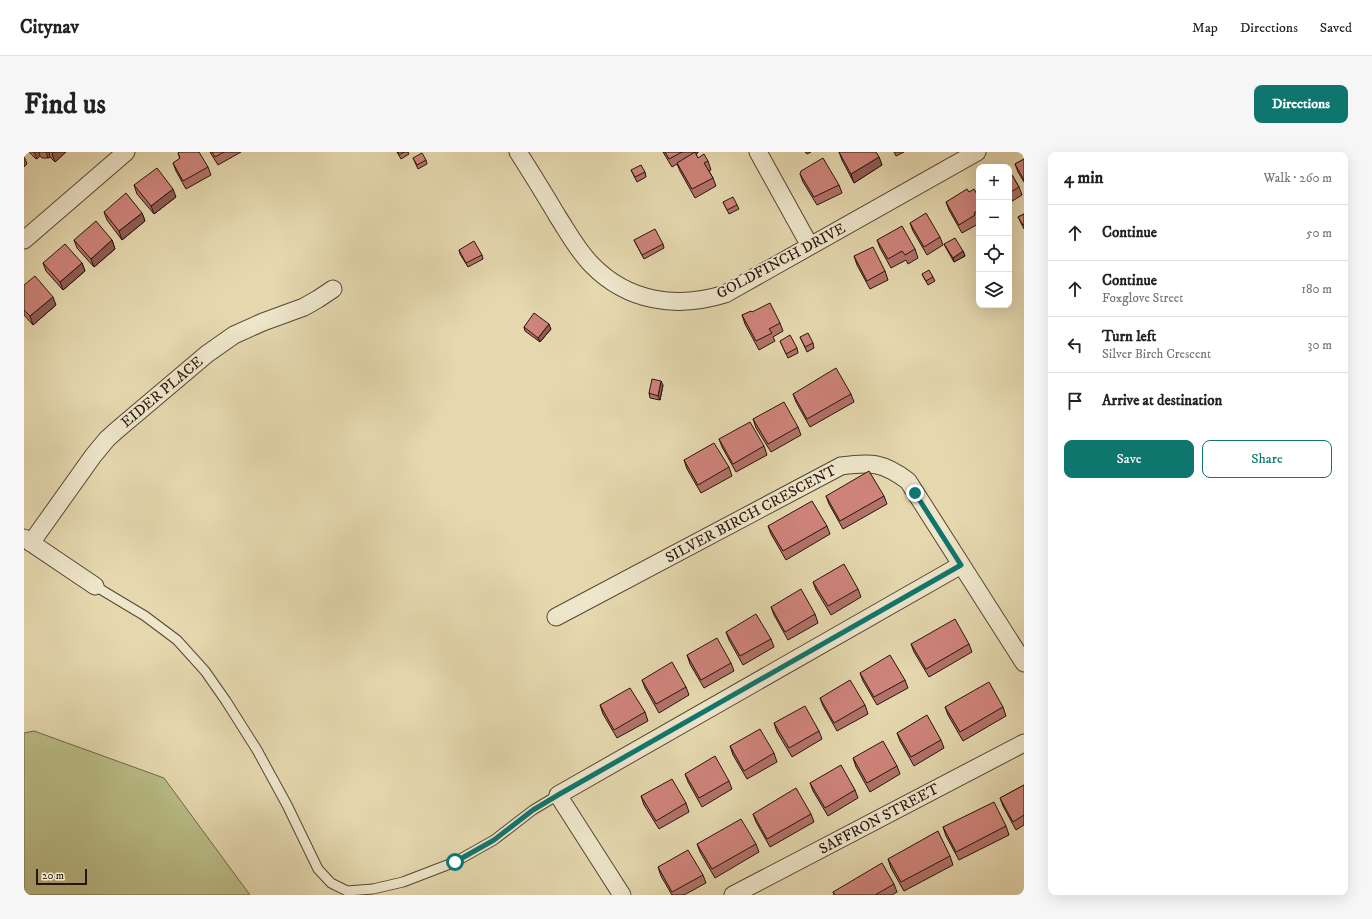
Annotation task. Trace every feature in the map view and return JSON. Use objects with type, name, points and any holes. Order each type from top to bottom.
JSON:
[{"type":"street","points":[[24,240],[126,152]]},
{"type":"street","name":"GOLDFINCH DRIVE","points":[[518,152],[582,254],[591,264],[607,278],[627,290],[643,297],[660,301],[677,302],[708,299],[725,294],[977,152]]},
{"type":"street","points":[[758,152],[810,246]]},
{"type":"street","name":"EIDER PLACE","points":[[28,541],[96,451],[107,439],[202,359],[234,335],[263,322],[304,307],[318,300],[333,289]]},
{"type":"street","name":"SILVER BIRCH CRESCENT","points":[[556,617],[841,466],[860,463],[880,465],[895,471],[908,481],[1024,663]]},
{"type":"street","points":[[28,541],[95,586]]},
{"type":"street","points":[[622,895],[558,795],[961,565]]},
{"type":"street","name":"SAFFRON STREET","points":[[733,895],[1024,743]]},
{"type":"lane","points":[[95,586],[145,616],[177,640],[205,671],[257,750],[287,805],[318,868],[331,883],[347,891],[373,889],[404,882],[455,862],[494,840],[533,810],[558,795]]},
{"type":"green space","points":[[34,731],[164,778],[250,895],[24,895],[24,733]]},
{"type":"building","points":[[179,152],[199,152],[208,167],[183,181],[173,163],[180,158]]},
{"type":"building","points":[[212,152],[224,152],[215,157]]},
{"type":"building","points":[[665,152],[682,152],[669,159]]},
{"type":"building","points":[[695,152],[698,158],[704,154],[708,161],[704,163],[713,178],[692,189],[677,163]]},
{"type":"building","points":[[839,152],[876,152],[879,157],[851,174]]},
{"type":"building","points":[[422,153],[426,160],[417,165],[413,158]]},
{"type":"building","points":[[823,158],[839,185],[814,197],[800,174],[801,171]]},
{"type":"building","points":[[1024,159],[1024,180],[1015,164]]},
{"type":"building","points":[[641,165],[645,172],[635,177],[631,170]]},
{"type":"building","points":[[157,168],[173,189],[151,206],[134,185]]},
{"type":"building","points":[[1012,175],[1019,187],[1012,191]]},
{"type":"building","points":[[967,189],[969,192],[974,189],[976,193],[975,215],[959,225],[946,202]]},
{"type":"building","points":[[126,193],[142,213],[119,231],[104,212]]},
{"type":"building","points":[[733,197],[737,205],[727,210],[723,202]]},
{"type":"building","points":[[926,213],[940,237],[924,247],[910,223]]},
{"type":"building","points":[[1024,214],[1024,224],[1023,225],[1018,217]]},
{"type":"building","points":[[96,221],[112,240],[91,259],[74,240]]},
{"type":"building","points":[[902,226],[915,249],[905,255],[902,251],[888,259],[877,240]]},
{"type":"building","points":[[655,229],[663,244],[642,255],[634,240]]},
{"type":"building","points":[[955,238],[963,251],[953,258],[944,244]]},
{"type":"building","points":[[474,241],[482,255],[466,263],[459,250]]},
{"type":"building","points":[[65,244],[82,263],[60,282],[43,263]]},
{"type":"building","points":[[873,247],[885,271],[867,281],[854,256]]},
{"type":"building","points":[[929,270],[933,277],[926,281],[922,274]]},
{"type":"building","points":[[35,276],[53,297],[30,316],[24,310],[24,285]]},
{"type":"building","points":[[770,303],[780,323],[769,329],[772,333],[756,341],[742,315]]},
{"type":"building","points":[[534,313],[549,324],[538,338],[524,327]]},
{"type":"building","points":[[808,333],[813,343],[805,347],[800,337]]},
{"type":"building","points":[[790,335],[797,348],[786,354],[780,341]]},
{"type":"building","points":[[836,368],[851,394],[807,419],[793,394]]},
{"type":"building","points":[[652,379],[661,381],[658,396],[649,393]]},
{"type":"building","points":[[784,402],[798,427],[768,444],[753,419]]},
{"type":"building","points":[[750,422],[764,446],[733,464],[719,439]]},
{"type":"building","points":[[714,443],[729,467],[698,485],[684,460]]},
{"type":"building","points":[[869,471],[884,496],[840,521],[826,496]]},
{"type":"building","points":[[812,501],[827,526],[783,551],[768,526]]},
{"type":"building","points":[[844,564],[858,589],[828,606],[813,582]]},
{"type":"building","points":[[801,589],[815,614],[785,632],[771,607]]},
{"type":"building","points":[[756,614],[771,639],[740,656],[726,632]]},
{"type":"building","points":[[955,619],[969,644],[926,669],[911,644]]},
{"type":"building","points":[[717,638],[731,663],[701,680],[687,655]]},
{"type":"building","points":[[890,655],[905,680],[874,697],[860,673]]},
{"type":"building","points":[[672,662],[686,687],[656,704],[642,680]]},
{"type":"building","points":[[850,680],[865,705],[834,723],[820,698]]},
{"type":"building","points":[[989,682],[1003,707],[960,732],[945,707]]},
{"type":"building","points":[[630,688],[645,712],[614,730],[600,705]]},
{"type":"building","points":[[805,706],[819,731],[789,748],[774,723]]},
{"type":"building","points":[[927,715],[941,740],[911,757],[897,733]]},
{"type":"building","points":[[760,729],[774,753],[744,771],[730,746]]},
{"type":"building","points":[[883,741],[897,766],[867,783],[853,758]]},
{"type":"building","points":[[715,756],[729,781],[699,798],[685,774]]},
{"type":"building","points":[[841,765],[855,790],[825,808],[810,783]]},
{"type":"building","points":[[672,779],[686,803],[656,821],[641,796]]},
{"type":"building","points":[[1024,785],[1024,815],[1013,822],[1000,798]]},
{"type":"building","points":[[796,788],[811,814],[767,839],[753,814]]},
{"type":"building","points":[[994,802],[1006,826],[956,852],[943,827]]},
{"type":"building","points":[[741,819],[756,844],[712,869],[697,844]]},
{"type":"building","points":[[938,831],[950,856],[901,882],[888,859]]},
{"type":"building","points":[[688,850],[703,875],[672,892],[658,867]]},
{"type":"building","points":[[882,863],[894,884],[875,895],[835,895],[833,892]]},
{"type":"route","points":[[455,862],[494,840],[533,810],[558,795],[961,565],[915,493]]}]
